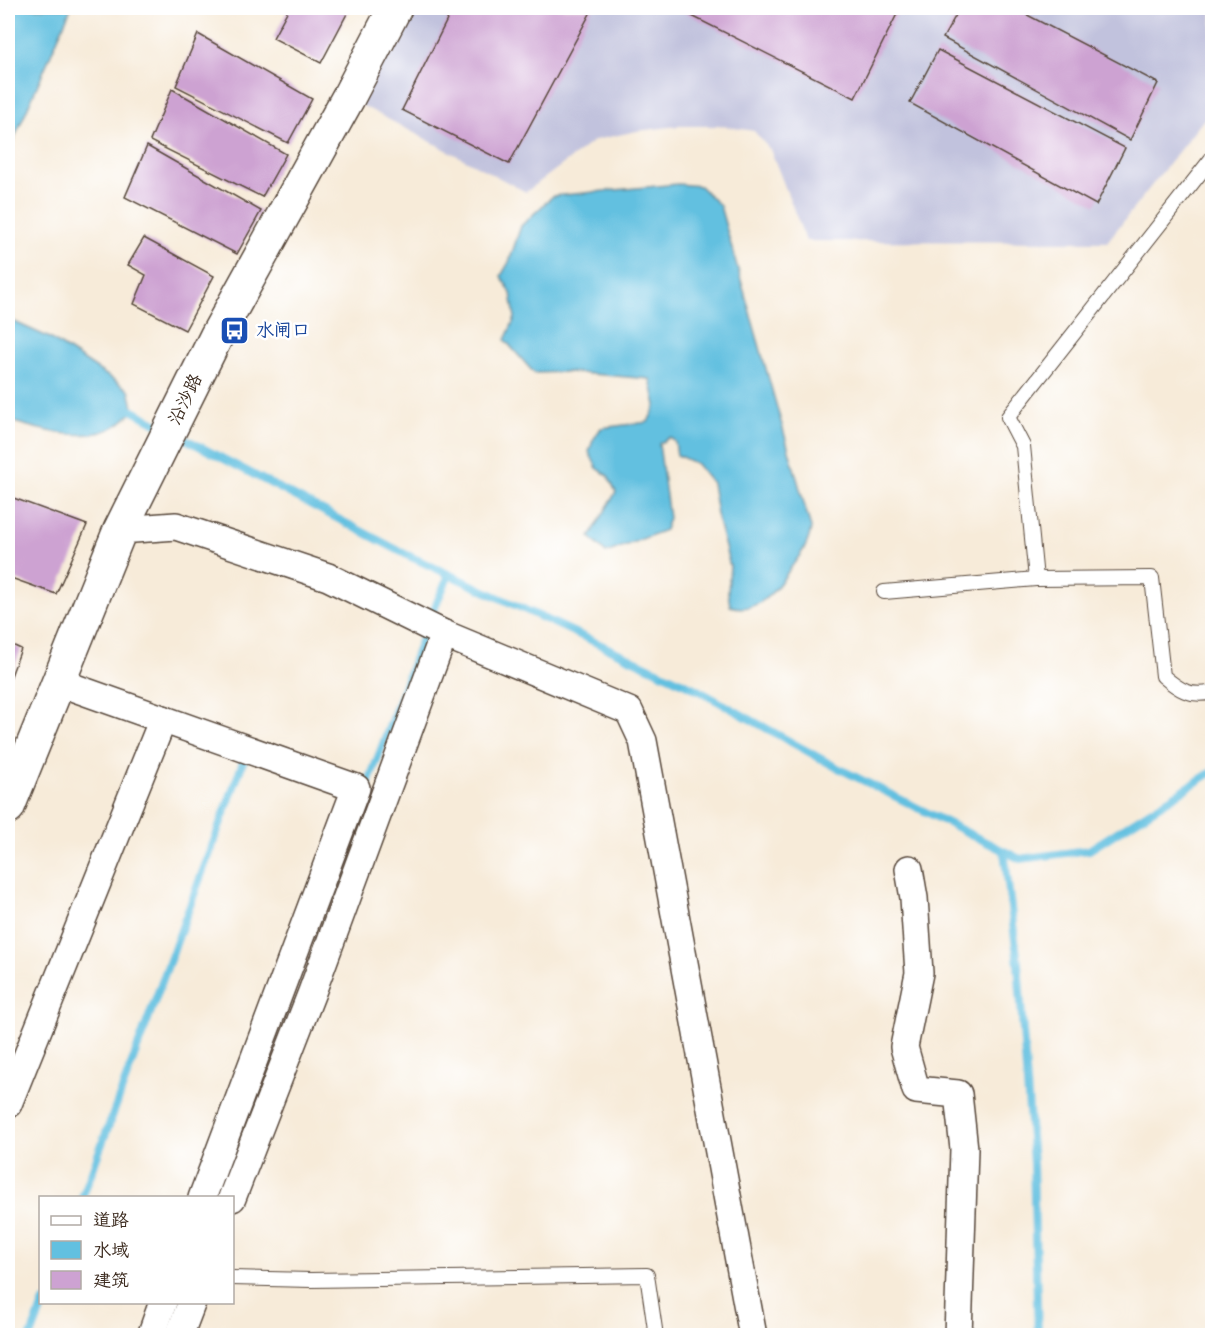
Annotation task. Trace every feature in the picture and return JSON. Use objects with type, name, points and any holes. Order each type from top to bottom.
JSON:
[{"type":"street","name":"沿沙路","points":[[8,807],[120,530],[216,337],[348,98],[394,8]]},
{"type":"street","points":[[120,530],[176,526],[328,577],[444,633],[629,711],[643,741],[753,1335]]},
{"type":"street","points":[[232,1196],[312,992],[444,633]]},
{"type":"street","points":[[58,682],[356,788],[202,1196]]},
{"type":"street","points":[[8,1104],[163,719]]},
{"type":"street","points":[[909,869],[914,898],[920,973],[904,1047],[916,1090],[958,1094],[964,1149],[957,1335]]},
{"type":"street","points":[[151,1335],[162,1304]]},
{"type":"street","points":[[179,1335],[191,1304]]},
{"type":"lane","points":[[1036,579],[1023,446],[1008,417],[1212,158]]},
{"type":"lane","points":[[884,592],[1036,579],[1152,578],[1163,676],[1181,691],[1202,695],[1212,692]]},
{"type":"lane","points":[[234,1278],[311,1280],[647,1275],[656,1335]]},
{"type":"shaded area","points":[[395,8],[1212,8],[1212,109],[1107,242],[806,241],[771,151],[754,131],[722,126],[678,126],[637,131],[595,140],[526,192],[348,98]]},
{"type":"water","points":[[8,8],[71,8],[8,153]]},
{"type":"water","points":[[678,184],[700,186],[720,206],[811,528],[804,550],[779,585],[765,599],[749,607],[730,606],[728,592],[730,566],[718,521],[712,483],[697,464],[677,455],[675,442],[670,437],[659,444],[669,518],[665,530],[606,553],[590,537],[616,492],[608,476],[597,468],[589,452],[593,440],[601,428],[648,422],[656,405],[650,379],[568,372],[534,373],[505,340],[515,318],[511,293],[501,276],[509,262],[521,226],[553,196]]},
{"type":"water","points":[[8,319],[50,338],[129,390],[134,411],[119,424],[94,434],[64,434],[8,420]]},
{"type":"building","points":[[289,8],[350,8],[321,63],[273,38]]},
{"type":"building","points":[[453,8],[593,8],[509,164],[402,110]]},
{"type":"building","points":[[676,8],[900,8],[855,98]]},
{"type":"building","points":[[960,8],[1014,8],[1158,83],[1130,140],[943,38]]},
{"type":"building","points":[[198,34],[312,99],[288,143],[176,86]]},
{"type":"building","points":[[938,50],[1125,148],[1096,205],[910,103]]},
{"type":"building","points":[[172,89],[286,154],[262,197],[150,141]]},
{"type":"building","points":[[147,146],[261,211],[237,254],[125,197]]},
{"type":"building","points":[[144,238],[214,276],[185,330],[134,304],[146,275],[128,265]]},
{"type":"building","points":[[8,496],[87,525],[56,594],[8,577]]},
{"type":"building","points":[[8,643],[21,649],[8,684]]},
{"type":"waterway","points":[[126,407],[163,427]]},
{"type":"waterway","points":[[176,434],[407,555],[694,688],[834,766],[1020,859],[1089,850],[1212,772]]},
{"type":"waterway","points":[[433,611],[449,575]]},
{"type":"waterway","points":[[365,792],[423,636]]},
{"type":"waterway","points":[[83,1196],[246,754]]},
{"type":"waterway","points":[[1004,851],[1018,964],[1033,1163],[1038,1336]]},
{"type":"waterway","points":[[31,1336],[43,1304]]},
{"type":"place","name":"水闸口","points":[[235,330]]}]
